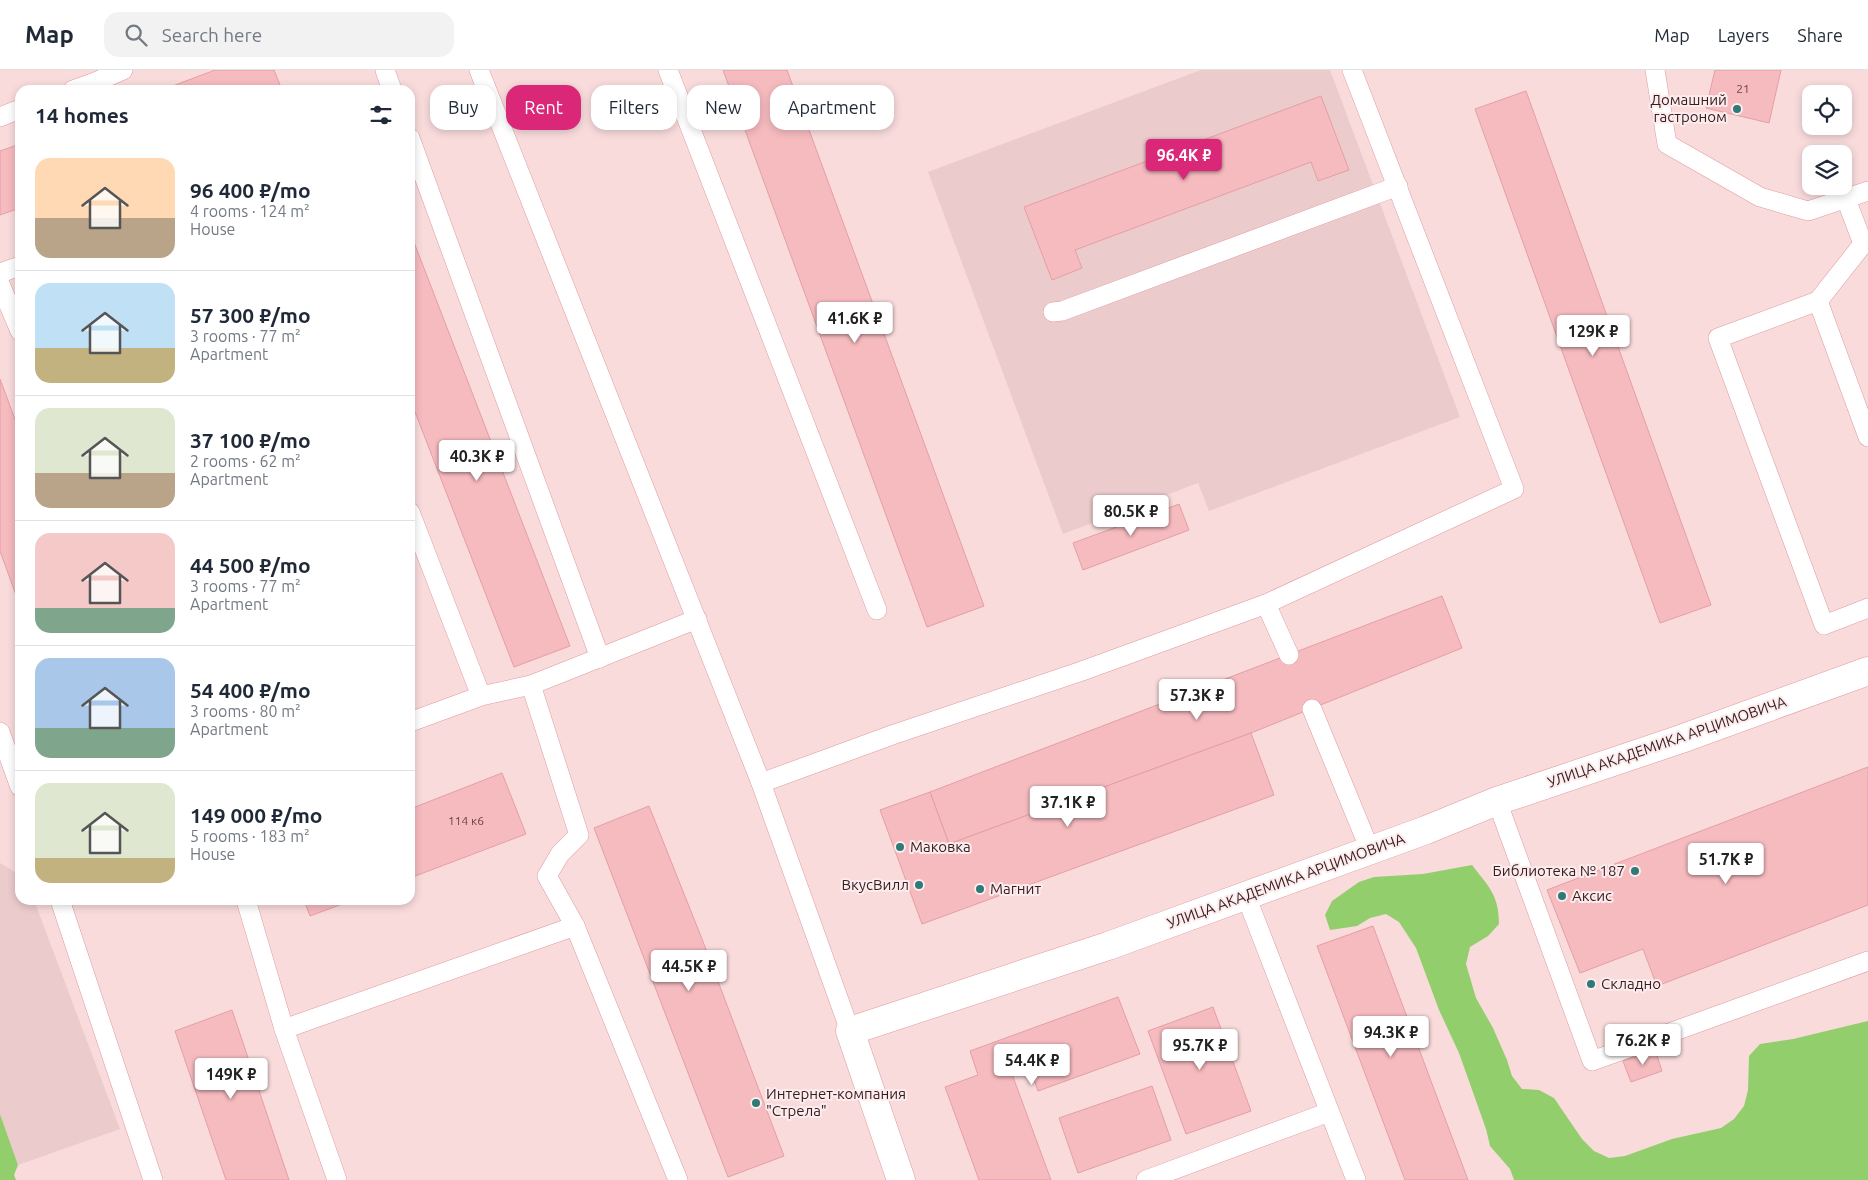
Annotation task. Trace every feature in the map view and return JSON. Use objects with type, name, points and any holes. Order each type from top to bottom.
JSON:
[{"type":"street","name":"УЛИЦА АКАДЕМИКА АРЦИМОВИЧА","points":[[850,1031],[1108,946],[1370,850],[1497,801],[1690,736],[1868,671]]},
{"type":"street","points":[[850,1031],[901,1180]]},
{"type":"lane","points":[[96,85],[123,70]]},
{"type":"lane","points":[[385,70],[390,85]]},
{"type":"lane","points":[[479,70],[761,783],[850,1031]]},
{"type":"lane","points":[[668,70],[877,610]]},
{"type":"lane","points":[[761,783],[883,738],[1082,671],[1266,604],[1514,489],[1352,70]]},
{"type":"lane","points":[[1655,70],[1667,144],[1760,197],[1808,211],[1868,191]]},
{"type":"lane","points":[[0,117],[15,112]]},
{"type":"lane","points":[[415,152],[600,658]]},
{"type":"lane","points":[[1053,312],[1062,312],[1398,186]]},
{"type":"lane","points":[[1846,199],[1863,244],[1818,301],[1718,338],[1824,625],[1868,608]]},
{"type":"lane","points":[[0,273],[15,268]]},
{"type":"lane","points":[[0,284],[15,320]]},
{"type":"lane","points":[[1818,301],[1868,437]]},
{"type":"lane","points":[[415,525],[481,696]]},
{"type":"lane","points":[[1266,604],[1289,655]]},
{"type":"lane","points":[[415,720],[481,696],[531,685],[697,618]]},
{"type":"lane","points":[[531,685],[579,835],[560,854],[547,876],[576,926],[678,1180]]},
{"type":"lane","points":[[1312,709],[1370,850]]},
{"type":"lane","points":[[0,732],[15,772]]},
{"type":"lane","points":[[1497,801],[1592,1061],[1868,961]]},
{"type":"lane","points":[[1246,896],[1356,1180]]},
{"type":"lane","points":[[62,905],[153,1180]]},
{"type":"lane","points":[[247,905],[284,1028],[337,1180]]},
{"type":"lane","points":[[284,1028],[576,926]]},
{"type":"lane","points":[[1146,1180],[1330,1112]]},
{"type":"shaded area","points":[[1201,70],[1330,70],[1460,417],[1209,511],[1198,483],[1063,534],[928,172]]},
{"type":"shaded area","points":[[0,863],[15,872],[15,905],[36,905],[120,1129],[18,1165],[0,1114]]},
{"type":"green space","points":[[1472,865],[1492,892],[1499,914],[1499,924],[1488,936],[1470,947],[1466,964],[1476,998],[1493,1028],[1512,1076],[1522,1089],[1539,1090],[1554,1098],[1582,1139],[1594,1151],[1609,1158],[1625,1156],[1672,1139],[1721,1128],[1734,1119],[1744,1106],[1748,1090],[1749,1056],[1760,1044],[1793,1039],[1868,1021],[1868,1180],[1514,1180],[1510,1169],[1490,1146],[1486,1129],[1459,1053],[1439,1010],[1416,948],[1399,922],[1386,914],[1370,918],[1357,926],[1330,930],[1325,915],[1332,901],[1359,882],[1374,877],[1423,874]]},
{"type":"green space","points":[[0,1114],[18,1165],[14,1175],[16,1180],[0,1180]]},
{"type":"building","points":[[215,70],[274,70],[280,85],[175,85]]},
{"type":"building","points":[[723,70],[787,70],[793,85],[770,85],[770,130],[809,130],[984,606],[927,627],[745,130],[760,130],[760,85],[728,85]]},
{"type":"building","points":[[1715,70],[1781,70],[1769,123],[1706,108]]},
{"type":"building","points":[[1526,91],[1711,605],[1660,623],[1475,109]]},
{"type":"building","points":[[1321,96],[1349,170],[1318,181],[1311,162],[1075,250],[1082,268],[1052,280],[1024,207]]},
{"type":"building","points":[[15,146],[15,210],[0,215],[0,151]]},
{"type":"building","points":[[415,245],[570,646],[514,667],[415,412]]},
{"type":"building","points":[[0,379],[15,420],[15,592],[0,551]]},
{"type":"building","points":[[1179,504],[1189,530],[1083,570],[1073,543]]},
{"type":"building","points":[[1442,596],[1462,648],[1251,733],[949,844],[930,792]]},
{"type":"building","points":[[1251,733],[1274,795],[922,924],[880,810],[930,792],[949,844]]},
{"type":"building","points":[[1868,767],[1868,905],[1657,986],[1643,949],[1580,973],[1547,890]]},
{"type":"building","points":[[502,773],[526,834],[415,876],[415,807]]},
{"type":"building","points":[[649,806],[702,939],[784,1156],[728,1177],[594,828]]},
{"type":"building","points":[[306,905],[340,905],[310,916]]},
{"type":"building","points":[[1373,926],[1468,1180],[1405,1180],[1317,946]]},
{"type":"building","points":[[1118,997],[1140,1054],[1038,1091],[1027,1060],[1009,1066],[1051,1180],[979,1180],[945,1087],[978,1075],[970,1051]]},
{"type":"building","points":[[1213,1007],[1251,1111],[1186,1134],[1148,1031]]},
{"type":"building","points":[[232,1010],[289,1180],[226,1180],[175,1031]]},
{"type":"building","points":[[1655,1050],[1662,1071],[1631,1082],[1623,1061]]},
{"type":"building","points":[[1152,1086],[1171,1140],[1078,1173],[1059,1118]]},
{"type":"place","name":"Домашний гастроном","points":[[1737,109]]},
{"type":"place","name":"Маковка","points":[[900,847]]},
{"type":"place","name":"Библиотека № 187","points":[[1635,871]]},
{"type":"place","name":"ВкусВилл","points":[[919,885]]},
{"type":"place","name":"Магнит","points":[[980,889]]},
{"type":"place","name":"Аксис","points":[[1562,896]]},
{"type":"place","name":"Складно","points":[[1591,984]]},
{"type":"place","name":"Интернет-компания \"Стрела\"","points":[[756,1103]]}]
